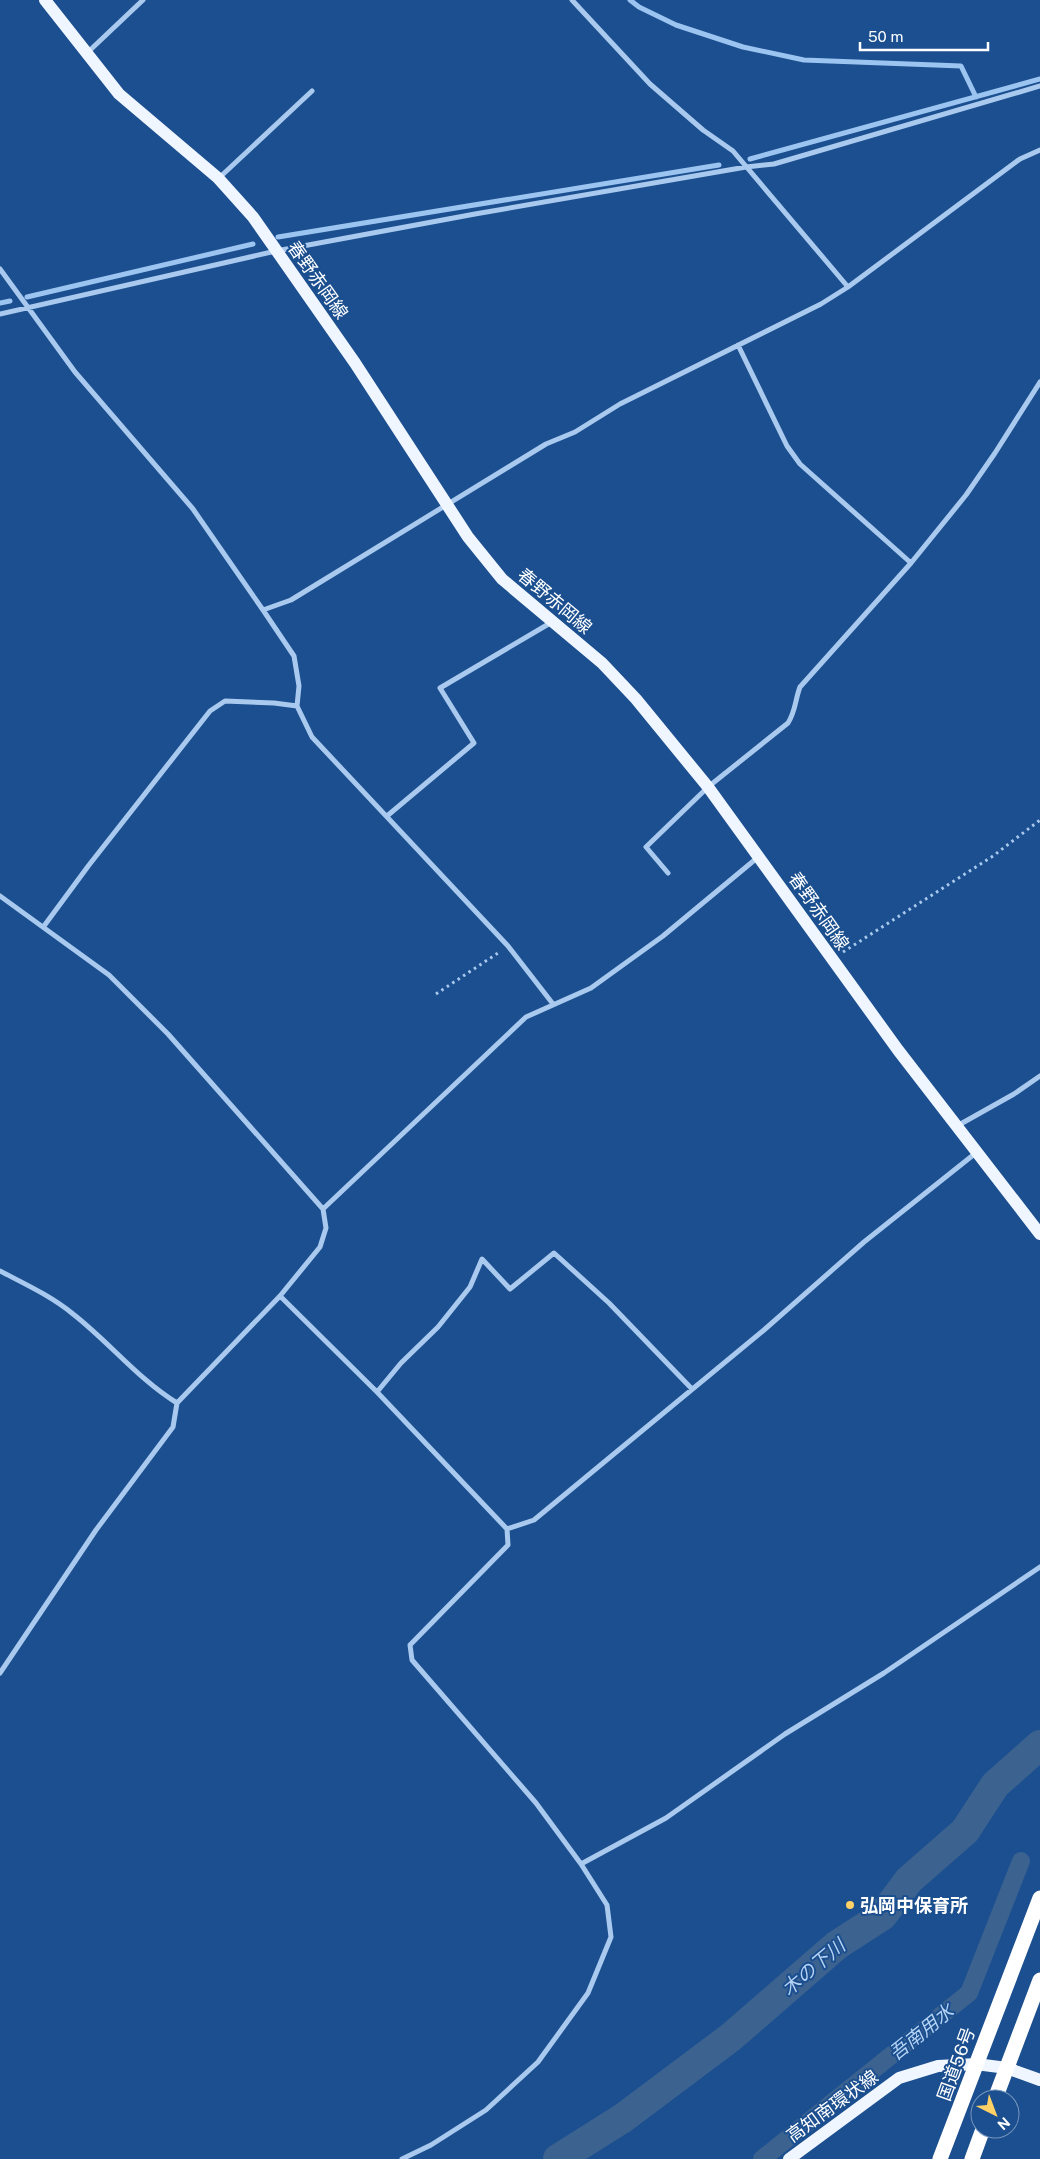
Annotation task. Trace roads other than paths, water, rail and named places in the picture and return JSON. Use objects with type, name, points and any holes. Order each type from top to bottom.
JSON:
[{"type":"highway","name":"国道56号","points":[[940,2159],[1040,1898]]},
{"type":"highway","points":[[999,2089],[1040,1980]]},
{"type":"highway","points":[[972,2159],[980,2139]]},
{"type":"main road","name":"春野赤岡線","points":[[45,0],[119,94],[218,178],[253,217],[356,363],[468,537],[502,579],[602,663],[636,699],[708,787],[955,1126],[1040,1234]]},
{"type":"main road","name":"高知南環状線","points":[[789,2159],[899,2078],[938,2066],[976,2064],[1007,2068],[1040,2080]]},
{"type":"street","points":[[87,54],[143,0]]},
{"type":"street","points":[[572,0],[650,84],[703,130],[733,151],[848,287]]},
{"type":"street","points":[[0,314],[276,251],[475,214],[746,167],[774,164],[1040,86]]},
{"type":"street","points":[[218,178],[312,91]]},
{"type":"street","points":[[263,610],[291,600],[546,444],[575,432],[620,404],[821,304],[848,287],[1020,159],[1040,150]]},
{"type":"street","points":[[0,269],[75,372],[193,509],[294,656],[300,686],[298,706],[312,737],[508,946],[553,1004]]},
{"type":"street","points":[[738,345],[787,446],[800,464],[912,564]]},
{"type":"street","points":[[668,873],[646,847],[708,787],[788,723],[796,710],[796,696],[800,687],[912,564],[971,488],[1040,382]]},
{"type":"street","points":[[388,816],[474,743],[440,688],[553,622]]},
{"type":"street","points":[[44,926],[89,865],[210,711],[224,702],[274,703],[298,706]]},
{"type":"street","points":[[323,1209],[526,1017],[591,988],[663,936],[759,856]]},
{"type":"street","points":[[0,896],[44,926],[109,975],[161,1027],[323,1209],[326,1228],[320,1247],[280,1296],[178,1403],[173,1427],[96,1530],[0,1673]]},
{"type":"street","points":[[955,1126],[1014,1094],[1040,1076]]},
{"type":"street","points":[[507,1530],[534,1520],[764,1330],[864,1242],[977,1152]]},
{"type":"street","points":[[377,1392],[401,1363],[444,1320],[470,1287],[482,1259],[510,1289],[554,1254],[609,1303],[692,1389]]},
{"type":"street","points":[[0,1271],[43,1294],[73,1314],[161,1393],[178,1403]]},
{"type":"street","points":[[280,1296],[377,1392],[507,1530],[508,1545],[410,1645],[412,1660],[536,1803],[581,1864],[607,1905],[611,1937],[588,1993],[538,2062],[486,2110],[431,2144],[402,2159]]},
{"type":"street","points":[[581,1864],[666,1818],[785,1734],[884,1673],[1040,1567]]},
{"type":"waterway","points":[[630,0],[639,7],[676,25],[743,47],[804,60],[961,66],[976,97]]},
{"type":"waterway","points":[[750,159],[1040,79]]},
{"type":"waterway","points":[[278,237],[719,165]]},
{"type":"waterway","points":[[27,297],[253,244]]},
{"type":"waterway","points":[[0,303],[10,301]]},
{"type":"waterway","name":"木の下川","points":[[558,2159],[623,2118],[731,2037],[837,1945],[882,1916],[909,1880],[965,1831],[995,1785],[1040,1745]]},
{"type":"waterway","name":"吾南用水","points":[[762,2159],[969,1993],[1021,1861]]},
{"type":"place","name":"弘岡中保育所","points":[[850,1905]]}]
